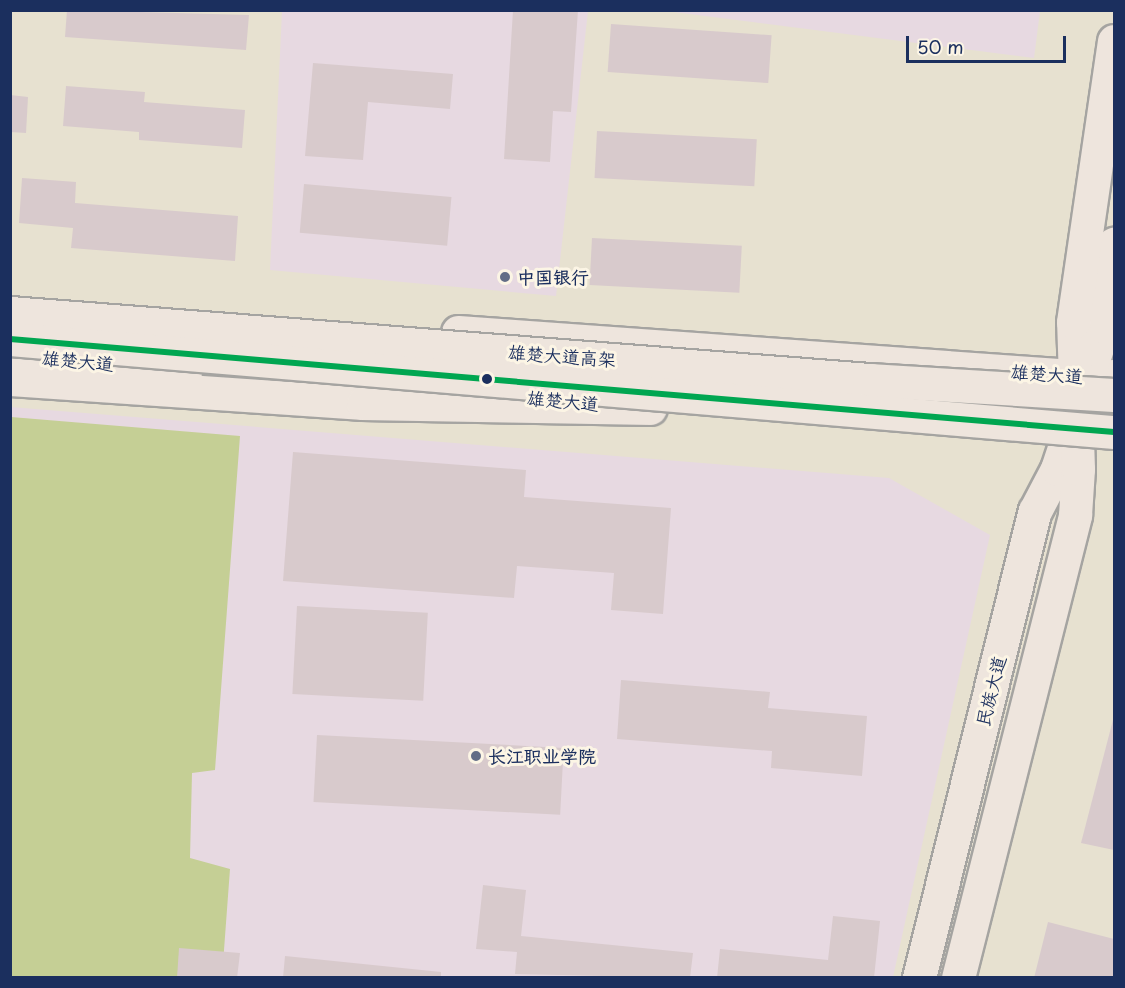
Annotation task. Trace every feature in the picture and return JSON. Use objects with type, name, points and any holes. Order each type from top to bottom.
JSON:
[{"type":"main road","name":"民族大道","points":[[1092,376],[1073,322],[1114,40]]},
{"type":"main road","name":"民族大道","points":[[919,978],[1035,511],[1057,469],[1092,376],[1104,327],[1114,244]]},
{"type":"main road","name":"雄楚大道","points":[[10,298],[1092,376]]},
{"type":"main road","name":"雄楚大道高架","points":[[10,313],[869,380],[1114,395]]},
{"type":"main road","name":"雄楚大道高架","points":[[10,339],[1114,432]]},
{"type":"main road","name":"雄楚大道","points":[[10,356],[650,408],[1073,428],[1114,445]]},
{"type":"main road","points":[[10,379],[363,403],[650,408]]},
{"type":"main road","name":"民族大道","points":[[958,978],[1075,515],[1073,428]]},
{"type":"shaded area","points":[[658,10],[1040,10],[1040,11],[1034,58]]},
{"type":"shaded area","points":[[282,11],[588,11],[556,296],[270,270]]},
{"type":"shaded area","name":"长江职业学院","points":[[10,407],[889,478],[990,535],[893,977],[11,977]]},
{"type":"green space","points":[[11,417],[240,436],[215,770],[192,773],[190,858],[230,869],[222,977],[11,977]]},
{"type":"building","points":[[67,10],[249,15],[246,50],[65,37]]},
{"type":"building","points":[[513,10],[578,10],[571,112],[553,111],[550,162],[504,159]]},
{"type":"building","points":[[611,24],[772,35],[768,83],[608,72]]},
{"type":"building","points":[[313,63],[453,74],[450,109],[368,102],[363,160],[305,156]]},
{"type":"building","points":[[66,86],[145,92],[144,102],[245,110],[242,148],[139,140],[139,132],[63,126]]},
{"type":"building","points":[[10,95],[28,97],[26,133],[10,132]]},
{"type":"building","points":[[597,131],[757,139],[754,186],[595,178]]},
{"type":"building","points":[[22,178],[76,182],[75,203],[238,216],[235,261],[71,248],[73,228],[19,223]]},
{"type":"building","points":[[304,184],[451,197],[447,246],[300,233]]},
{"type":"building","points":[[592,238],[742,246],[739,293],[590,285]]},
{"type":"building","points":[[293,452],[526,470],[524,497],[671,508],[663,614],[611,610],[614,573],[517,566],[514,598],[283,581]]},
{"type":"building","points":[[297,606],[428,613],[423,701],[292,694]]},
{"type":"building","points":[[621,680],[770,692],[768,708],[867,716],[862,776],[771,768],[772,751],[617,739]]},
{"type":"building","points":[[1114,716],[1114,850],[1081,843]]},
{"type":"building","points":[[317,735],[564,748],[560,815],[313,802]]},
{"type":"building","points":[[483,885],[526,890],[521,936],[693,953],[690,978],[515,974],[517,952],[476,949]]},
{"type":"building","points":[[833,916],[880,921],[874,978],[717,978],[720,949],[828,960]]},
{"type":"building","points":[[1048,922],[1114,939],[1114,978],[1034,978]]},
{"type":"building","points":[[179,948],[240,953],[237,978],[177,978]]},
{"type":"building","points":[[285,956],[441,972],[441,978],[283,978]]},
{"type":"transit line","points":[[10,339],[1114,432]]},
{"type":"place","name":"中国银行","points":[[505,277]]},
{"type":"place","name":"长江职业学院","points":[[476,756]]}]
